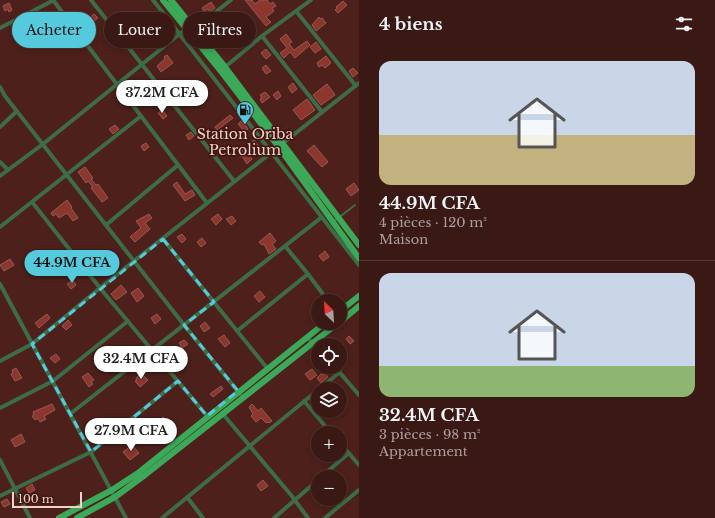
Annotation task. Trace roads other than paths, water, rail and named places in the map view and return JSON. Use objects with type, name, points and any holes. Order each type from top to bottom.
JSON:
[{"type":"main road","points":[[163,0],[183,20]]},
{"type":"main road","points":[[171,0],[183,17]]},
{"type":"main road","points":[[206,48],[359,245]]},
{"type":"main road","points":[[280,144],[332,223],[359,258]]},
{"type":"main road","points":[[347,305],[359,296]]},
{"type":"main road","points":[[347,315],[359,306]]},
{"type":"main road","points":[[59,518],[112,490],[138,473],[207,416],[316,330]]},
{"type":"main road","points":[[319,338],[329,330]]},
{"type":"main road","points":[[77,518],[115,497],[145,475],[311,345]]},
{"type":"street","points":[[0,28],[54,0],[207,203]]},
{"type":"street","points":[[91,0],[234,181]]},
{"type":"street","points":[[153,0],[359,265]]},
{"type":"street","points":[[213,12],[231,0]]},
{"type":"street","points":[[302,0],[305,5]]},
{"type":"street","points":[[222,69],[262,36],[311,0]]},
{"type":"street","points":[[0,361],[32,344],[280,144],[357,84],[296,11]]},
{"type":"street","points":[[0,176],[43,144],[183,32]]},
{"type":"street","points":[[262,36],[322,112]]},
{"type":"street","points":[[0,87],[5,96],[184,325],[243,397]]},
{"type":"street","points":[[0,127],[17,111]]},
{"type":"street","points":[[0,227],[141,116]]},
{"type":"street","points":[[0,162],[8,170]]},
{"type":"street","points":[[106,225],[178,165]]},
{"type":"street","points":[[32,202],[100,288],[207,416]]},
{"type":"street","points":[[70,414],[322,217]]},
{"type":"street","points":[[163,239],[267,368]]},
{"type":"street","points":[[285,246],[323,294]]},
{"type":"street","points":[[237,331],[308,274]]},
{"type":"street","points":[[0,284],[126,518]]},
{"type":"street","points":[[0,408],[53,381],[128,321]]},
{"type":"street","points":[[307,337],[311,341]]},
{"type":"street","points":[[328,382],[338,374]]},
{"type":"street","points":[[342,374],[359,395]]},
{"type":"street","points":[[0,496],[91,452],[178,381]]},
{"type":"street","points":[[162,518],[311,396]]},
{"type":"street","points":[[304,401],[326,426]]},
{"type":"street","points":[[217,408],[250,446],[308,518]]},
{"type":"street","points":[[329,470],[349,453],[359,465]]},
{"type":"street","points":[[0,460],[30,518]]},
{"type":"street","points":[[274,518],[311,486]]},
{"type":"street","points":[[324,518],[359,490]]},
{"type":"street","points":[[187,497],[204,518]]},
{"type":"lane","points":[[332,223],[355,205]]},
{"type":"place","name":"Station Oriba Petrolium","points":[[245,125]]}]
